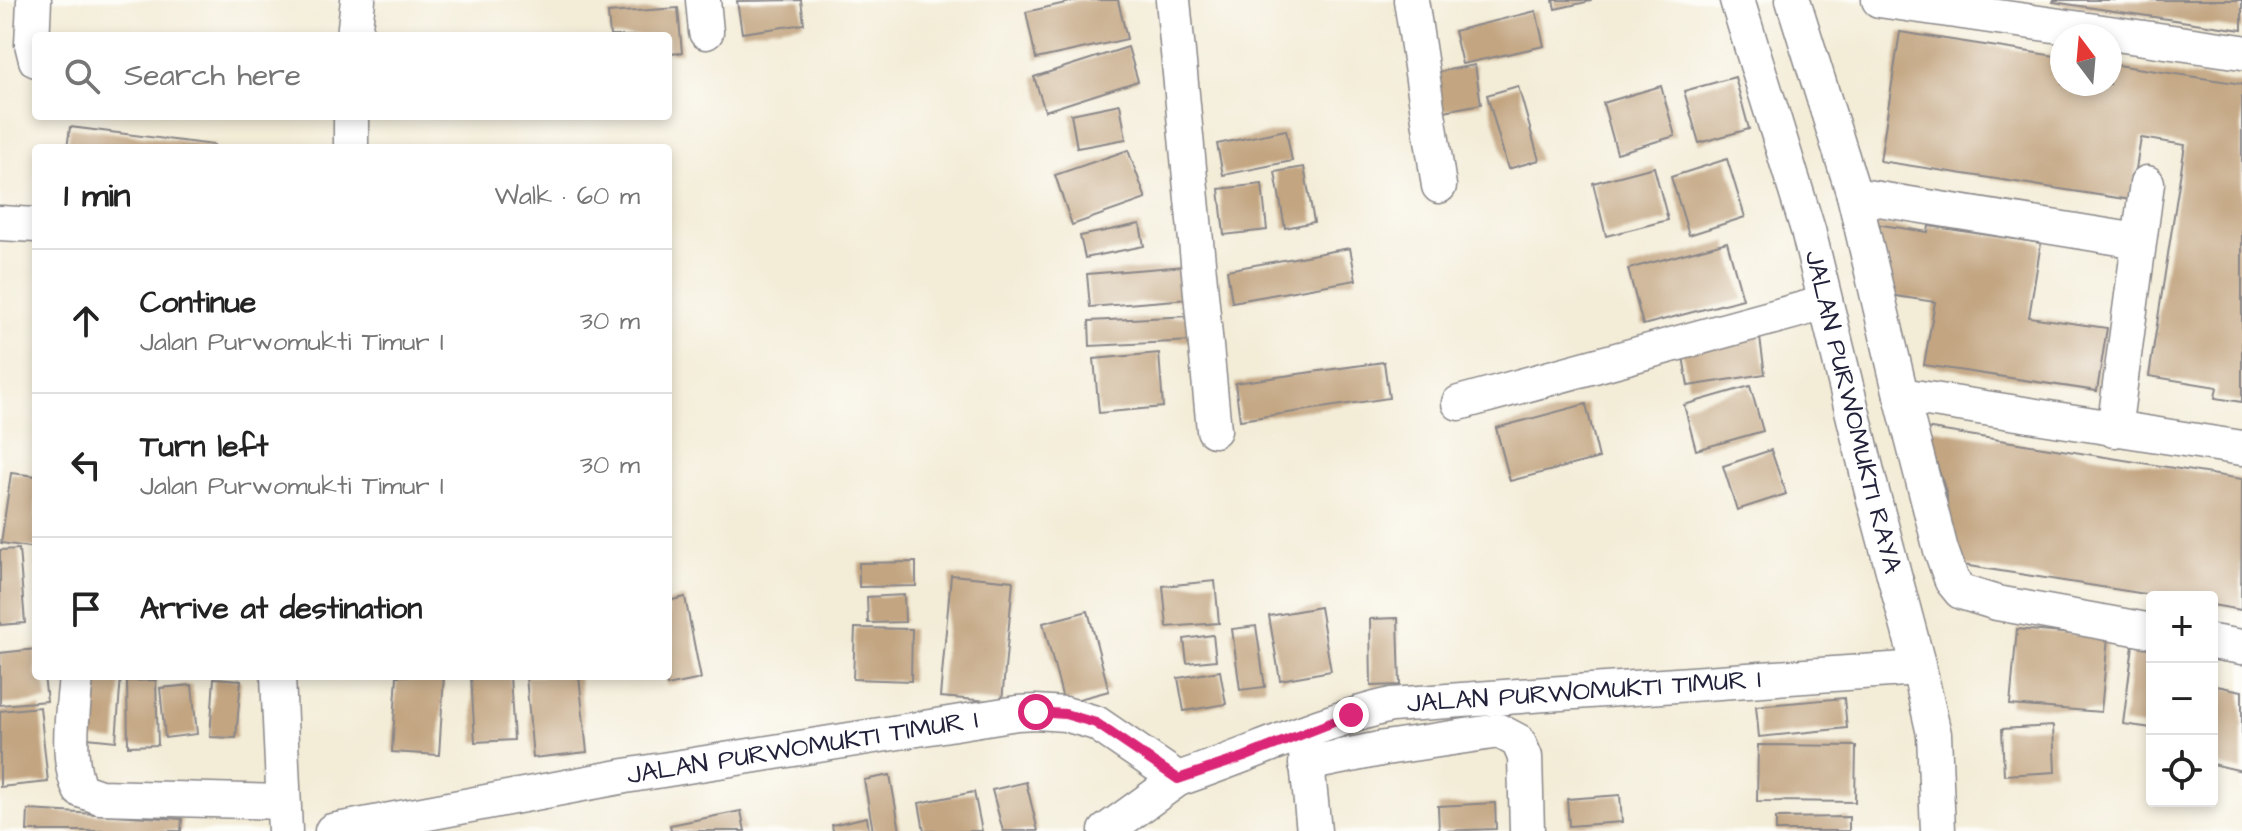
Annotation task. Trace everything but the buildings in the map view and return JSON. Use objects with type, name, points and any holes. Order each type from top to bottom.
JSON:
[{"type":"street","points":[[33,32],[34,0]]},
{"type":"street","points":[[354,32],[358,0]]},
{"type":"street","points":[[1173,0],[1214,430]]},
{"type":"street","points":[[1411,0],[1439,186]]},
{"type":"street","name":"JALAN PURWOMUKTI RAYA","points":[[1737,0],[1808,230],[1919,668],[1934,734],[1938,831]]},
{"type":"street","points":[[1793,0],[1854,195],[1901,395],[1941,550],[1952,581],[1961,592],[1997,603],[2146,630]]},
{"type":"street","points":[[1879,0],[2242,52]]},
{"type":"street","points":[[351,120],[351,144]]},
{"type":"street","points":[[2114,430],[2147,183]]},
{"type":"street","points":[[1854,195],[2138,241]]},
{"type":"street","points":[[0,223],[32,225]]},
{"type":"street","points":[[1459,403],[1825,303]]},
{"type":"street","points":[[1901,395],[2242,448]]},
{"type":"street","points":[[2218,643],[2242,647]]},
{"type":"street","name":"JALAN PURWOMUKTI TIMUR I","points":[[332,831],[776,750],[1026,712],[1065,714],[1096,723],[1178,779],[1244,757],[1305,748],[1351,715],[1391,705],[1919,668]]},
{"type":"street","points":[[76,680],[72,731],[74,776],[80,790],[100,797],[284,817],[278,680]]},
{"type":"street","points":[[1314,831],[1305,748],[1385,748],[1499,731],[1518,741],[1525,757],[1527,831]]},
{"type":"street","points":[[1106,831],[1178,779]]},
{"type":"route","points":[[1036,712],[1065,714],[1096,723],[1178,779],[1351,715]]}]
